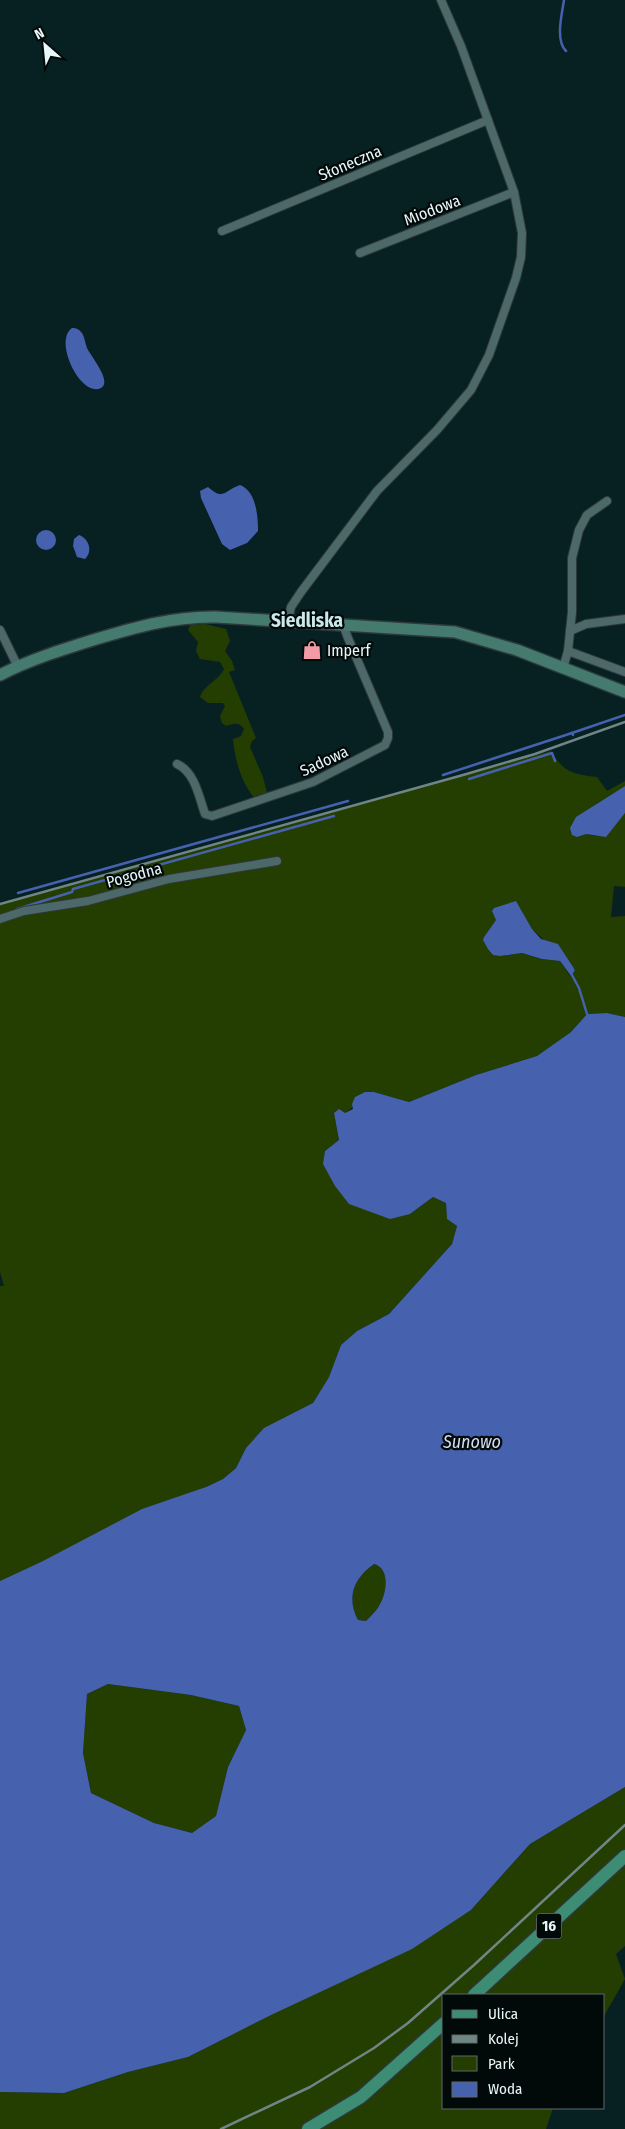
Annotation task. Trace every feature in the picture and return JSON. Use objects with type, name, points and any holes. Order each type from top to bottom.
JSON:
[{"type":"main road","points":[[0,675],[48,655],[115,634],[182,618],[224,617],[456,632],[494,642],[625,692]]},
{"type":"main road","name":"16","points":[[475,1994],[625,1856]]},
{"type":"main road","points":[[308,2129],[361,2097],[442,2025]]},
{"type":"street","points":[[288,621],[291,607],[301,592],[377,491],[456,409],[471,390],[481,372],[516,278],[521,257],[522,233],[514,192],[461,46],[442,0]]},
{"type":"street","name":"Słoneczna","points":[[222,231],[488,120]]},
{"type":"street","name":"Miodowa","points":[[360,253],[514,192]]},
{"type":"street","points":[[563,668],[568,651],[572,612],[572,558],[579,530],[587,515],[607,501]]},
{"type":"street","points":[[570,631],[586,624],[625,620]]},
{"type":"street","name":"Sadowa","points":[[178,764],[184,766],[191,776],[205,814],[212,816],[313,782],[385,745],[388,732],[345,630],[348,624]]},
{"type":"street","points":[[0,630],[18,667]]},
{"type":"street","points":[[568,651],[625,672]]},
{"type":"street","name":"Pogodna","points":[[0,919],[24,911],[88,901],[168,879],[277,861]]},
{"type":"green space","points":[[205,624],[226,629],[230,641],[225,651],[232,661],[235,670],[229,672],[256,738],[252,741],[250,747],[263,777],[267,793],[266,802],[261,804],[249,791],[238,766],[233,739],[241,736],[244,729],[238,724],[226,726],[222,723],[220,716],[225,706],[223,703],[208,703],[200,697],[204,690],[224,669],[220,662],[200,659],[196,651],[198,642],[188,630],[190,625]]},
{"type":"green space","points":[[551,751],[565,768],[582,775],[597,777],[607,791],[625,781],[625,786],[593,806],[586,834],[594,836],[605,834],[610,831],[625,813],[625,887],[614,886],[611,917],[625,916],[625,1017],[607,1013],[587,1014],[571,1032],[537,1056],[476,1075],[409,1102],[374,1092],[345,1113],[334,1113],[339,1141],[325,1151],[410,1214],[433,1197],[446,1203],[447,1219],[457,1226],[452,1244],[389,1314],[357,1331],[341,1345],[329,1377],[313,1403],[246,1448],[236,1468],[223,1479],[0,1581],[0,1286],[4,1286],[0,1272],[0,905]],"holes":[[[516,902],[532,929],[575,969],[572,975],[570,976],[560,961],[542,959],[522,953],[500,956],[484,937],[496,920],[496,917]]]},
{"type":"green space","points":[[374,1564],[380,1567],[385,1577],[386,1584],[383,1598],[377,1609],[366,1621],[358,1620],[354,1612],[354,1589],[361,1575]]},
{"type":"green space","points":[[108,1684],[191,1695],[239,1706],[246,1730],[228,1767],[216,1816],[192,1833],[154,1823],[91,1793],[83,1753],[87,1694]]},
{"type":"green space","points":[[625,1787],[625,1849],[554,1915],[625,1863],[625,1946],[616,1954],[625,1979],[605,2014],[605,1994],[442,1994],[442,2109],[553,2109],[546,2129],[0,2129],[0,2092],[64,2093],[128,2072],[188,2057],[471,1910],[530,1844]]},
{"type":"water","points":[[72,328],[82,333],[87,348],[100,368],[104,380],[104,385],[101,388],[93,389],[85,385],[72,367],[66,344],[67,335]]},
{"type":"water","points":[[240,485],[250,492],[253,498],[257,511],[258,531],[247,543],[230,550],[222,544],[201,498],[200,491],[208,487],[217,493],[224,494]]},
{"type":"water","points":[[46,530],[53,533],[56,540],[53,547],[46,550],[39,547],[36,540],[39,533]]},
{"type":"water","points":[[79,535],[85,539],[89,546],[89,552],[85,559],[77,557],[73,546],[74,539]]},
{"type":"water","points":[[625,786],[625,813],[606,837],[586,834],[577,837],[572,835],[570,828],[576,817]]},
{"type":"water","points":[[516,901],[532,929],[541,939],[558,944],[575,970],[571,976],[560,961],[542,959],[522,953],[493,955],[488,949],[483,940],[496,920],[492,911],[494,908]]},
{"type":"water","name":"Sunowo","points":[[607,1013],[625,1017],[625,1787],[530,1844],[471,1910],[412,1949],[271,2015],[188,2057],[128,2072],[64,2093],[0,2092],[0,1581],[43,1561],[142,1509],[206,1487],[223,1479],[236,1468],[246,1448],[264,1428],[313,1403],[329,1377],[341,1345],[357,1331],[389,1314],[452,1244],[457,1226],[447,1219],[446,1203],[433,1197],[410,1214],[390,1219],[349,1204],[335,1186],[323,1164],[325,1151],[339,1140],[334,1113],[339,1109],[345,1113],[353,1109],[352,1104],[355,1097],[365,1092],[374,1092],[409,1102],[476,1075],[537,1056],[571,1032],[587,1014]],"holes":[[[374,1564],[383,1571],[386,1584],[385,1591],[377,1609],[366,1621],[358,1620],[354,1612],[354,1589],[361,1575]],[[108,1684],[191,1695],[239,1706],[246,1730],[228,1767],[216,1816],[192,1833],[154,1823],[91,1793],[83,1753],[87,1694]]]},
{"type":"waterway","points":[[564,0],[560,34],[566,51]]},
{"type":"waterway","points":[[573,735],[572,733],[625,715]]},
{"type":"waterway","points":[[443,775],[572,733]]},
{"type":"waterway","points":[[469,779],[552,753],[555,761]]},
{"type":"waterway","points":[[18,893],[348,801]]},
{"type":"waterway","points":[[17,909],[72,892],[73,889],[334,816]]},
{"type":"waterway","points":[[572,975],[579,988],[587,1014]]},
{"type":"railway","points":[[0,904],[463,775],[535,754],[625,722]]},
{"type":"railway","points":[[221,2129],[310,2087],[374,2048],[408,2023],[474,1965],[625,1825]]},
{"type":"place","name":"Imperf","points":[[312,650]]},
{"type":"district","name":"Siedliska","points":[[307,620]]}]
